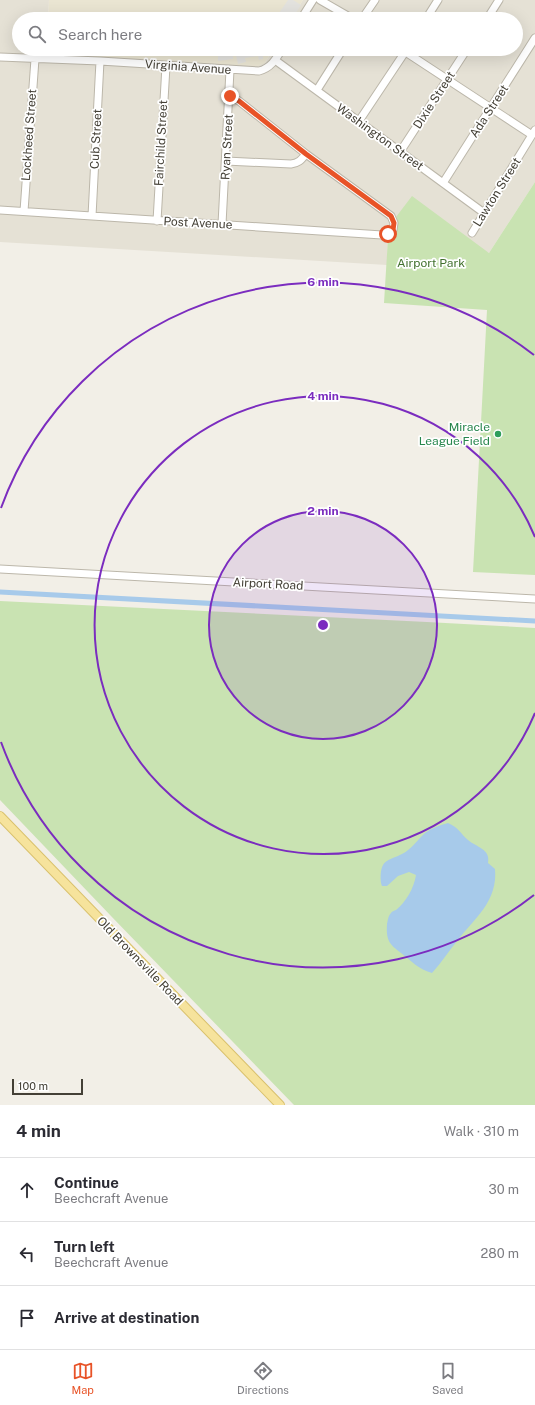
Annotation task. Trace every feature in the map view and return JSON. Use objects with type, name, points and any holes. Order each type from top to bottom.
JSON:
[{"type":"main road","name":"Old Brownsville Road","points":[[0,816],[280,1105]]},
{"type":"street","points":[[305,12],[313,0]]},
{"type":"street","points":[[320,0],[341,12]]},
{"type":"street","points":[[367,12],[375,0]]},
{"type":"street","points":[[430,12],[438,0]]},
{"type":"street","points":[[491,12],[499,0]]},
{"type":"street","name":"Ada Street","points":[[443,183],[535,38]]},
{"type":"street","points":[[275,60],[278,56]]},
{"type":"street","points":[[317,90],[339,56]]},
{"type":"street","points":[[359,122],[400,56]]},
{"type":"street","points":[[413,56],[491,108],[534,133]]},
{"type":"street","name":"Dixie Street","points":[[400,152],[462,56]]},
{"type":"street","name":"Virginia Avenue","points":[[0,57],[100,61],[259,71],[268,67],[275,60]]},
{"type":"street","name":"Lockheed Street","points":[[24,211],[35,59]]},
{"type":"street","name":"Washington Street","points":[[275,60],[484,213]]},
{"type":"street","name":"Cub Street","points":[[92,216],[100,61]]},
{"type":"street","name":"Fairchild Street","points":[[157,221],[166,66]]},
{"type":"street","name":"Ryan Street","points":[[222,224],[230,96],[230,70]]},
{"type":"street","points":[[226,161],[296,164],[301,161],[306,154],[244,105],[230,96]]},
{"type":"street","points":[[229,110],[235,106],[244,105]]},
{"type":"street","name":"Lawton Street","points":[[472,233],[534,133]]},
{"type":"street","name":"Post Avenue","points":[[0,210],[382,235],[388,234],[393,230],[394,223],[391,216],[306,154]]},
{"type":"street","name":"Airport Road","points":[[0,569],[535,599]]},
{"type":"shaded area","points":[[0,0],[49,0],[48,12],[12,12],[12,56],[86,56],[265,63],[269,56],[523,56],[523,12],[295,12],[303,0],[535,0],[535,182],[489,253],[396,217],[398,228],[393,237],[388,238],[387,265],[0,242]]},
{"type":"shaded area","points":[[49,0],[303,0],[295,12],[48,12]]},
{"type":"shaded area","points":[[288,0],[293,0],[301,5],[296,12],[280,12]]},
{"type":"shaded area","points":[[78,56],[269,56],[265,63],[258,66]]},
{"type":"shaded area","points":[[218,56],[233,56],[233,59],[218,61]]},
{"type":"shaded area","points":[[236,56],[258,56],[245,58],[246,62],[238,64]]},
{"type":"shaded area","points":[[258,56],[263,56],[263,59],[259,60]]},
{"type":"green space","name":"Airport Park","points":[[535,182],[535,575],[473,572],[487,310],[384,303],[388,238],[393,237],[395,234],[398,225],[396,217],[412,196],[489,253]]},
{"type":"green space","points":[[0,601],[535,628],[535,1105],[294,1105],[0,800]]},
{"type":"water","points":[[448,823],[457,829],[468,840],[485,851],[488,858],[488,863],[495,869],[495,880],[493,891],[489,900],[478,917],[432,973],[412,962],[397,950],[389,941],[387,934],[389,915],[400,907],[406,899],[416,875],[409,872],[398,876],[387,886],[382,886],[381,873],[384,863],[406,852],[428,831]]},
{"type":"waterway","points":[[0,592],[535,621]]},
{"type":"place","name":"Miracle League Field","points":[[498,434]]},
{"type":"route","points":[[230,96],[239,101],[306,154],[391,216],[394,223],[393,230],[388,234]]}]
